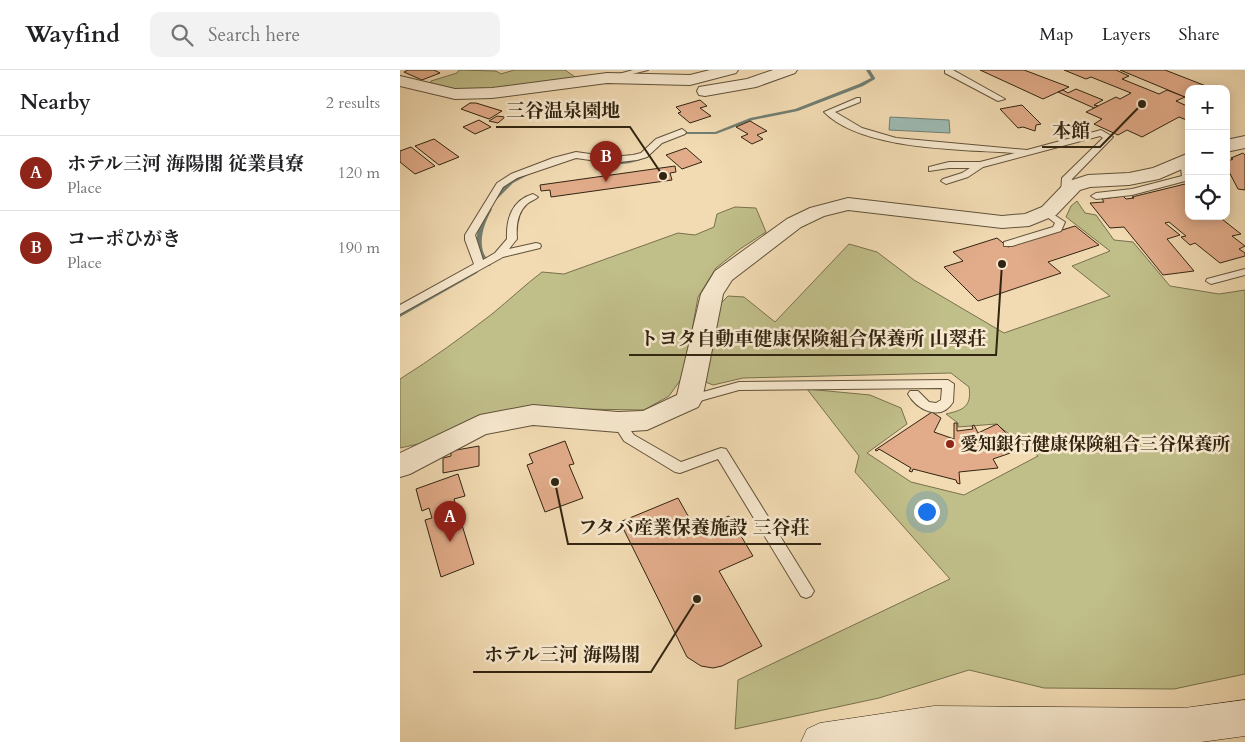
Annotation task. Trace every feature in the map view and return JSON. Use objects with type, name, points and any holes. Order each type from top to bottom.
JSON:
[{"type":"main road","points":[[820,742],[934,724],[1184,726],[1245,718]]},
{"type":"street","points":[[543,88],[607,78],[674,81],[707,77],[730,70]]},
{"type":"street","points":[[400,81],[455,94],[586,86],[675,92],[704,91],[750,83],[789,70]]},
{"type":"street","points":[[1230,145],[1245,142]]},
{"type":"street","points":[[400,466],[480,425],[534,415],[618,422],[647,420],[689,400],[712,294],[723,276],[794,223],[817,212],[848,204],[1002,222],[1029,220],[1047,212],[1073,186],[1088,181],[1129,179],[1159,173],[1185,161]]},
{"type":"lane","points":[[607,78],[644,70]]},
{"type":"lane","points":[[949,70],[1002,99]]},
{"type":"lane","points":[[857,100],[824,113],[859,130],[880,138],[895,141],[1030,152]]},
{"type":"lane","points":[[489,261],[470,240],[470,235],[493,195],[507,180],[527,170],[576,155],[611,160],[644,156],[659,141],[682,132]]},
{"type":"lane","points":[[932,169],[949,165],[980,165],[1101,133],[1109,137],[1067,178],[1066,194]]},
{"type":"lane","points":[[946,181],[966,175],[980,165]]},
{"type":"lane","points":[[1096,196],[1132,192],[1187,178],[1187,175]]},
{"type":"lane","points":[[489,261],[512,239],[511,226],[515,212],[525,200],[533,197]]},
{"type":"lane","points":[[1008,244],[1057,229],[1060,222],[1047,212]]},
{"type":"lane","points":[[400,310],[489,261],[536,246]]},
{"type":"lane","points":[[1211,281],[1245,272]]},
{"type":"lane","points":[[689,400],[739,386],[948,384],[946,402],[940,408],[928,408],[918,402],[914,394]]},
{"type":"lane","points":[[618,422],[628,438],[680,468],[721,452],[806,591]]},
{"type":"shaded area","points":[[459,70],[496,71],[501,74],[514,70],[565,70],[578,79],[483,90],[446,88],[430,84],[431,81],[457,73]]},
{"type":"shaded area","points":[[1077,201],[1085,213],[1096,215],[1114,240],[1133,242],[1170,286],[1219,294],[1245,290],[1245,674],[1174,689],[1044,688],[969,670],[879,698],[735,729],[738,680],[950,579],[855,472],[859,456],[807,389],[870,395],[901,408],[907,424],[867,453],[911,482],[964,495],[1038,456],[996,424],[958,427],[958,423],[946,414],[962,409],[968,403],[970,394],[969,387],[951,373],[743,378],[713,385],[703,381],[719,305],[728,296],[744,297],[775,322],[849,244],[877,252],[914,280],[1004,333],[1110,296],[1072,266],[1110,251],[1066,217],[1071,206]]},
{"type":"shaded area","points":[[735,207],[756,208],[766,232],[716,268],[698,297],[684,375],[669,396],[644,410],[518,408],[482,415],[432,441],[400,448],[400,379],[481,323],[542,272],[564,274],[678,233],[695,235],[714,227],[717,214]]},
{"type":"water","points":[[890,117],[949,120],[950,133],[889,130]]},
{"type":"building","points":[[408,70],[434,70],[440,73],[422,80],[404,72]]},
{"type":"building","points":[[980,70],[1024,70],[1069,87],[1043,99]]},
{"type":"building","points":[[1064,70],[1116,70],[1129,76],[1122,79],[1159,94],[1167,90],[1185,97],[1176,101],[1185,105],[1185,119],[1179,117],[1142,137],[1127,130],[1118,135],[1094,124],[1102,119],[1086,112],[1116,97],[1120,99],[1131,93],[1091,77],[1086,79]]},
{"type":"building","points":[[1120,70],[1165,70],[1203,85],[1185,85],[1185,97]]},
{"type":"building","points":[[1076,89],[1103,100],[1094,105],[1098,106],[1094,108],[1058,92],[1063,90],[1068,93]]},
{"type":"building","points":[[700,100],[707,106],[700,108],[711,116],[690,123],[678,113],[681,112],[676,107]]},
{"type":"building","points":[[470,103],[502,111],[489,119],[461,109]]},
{"type":"building","points":[[1022,105],[1041,124],[1036,125],[1035,131],[1023,127],[1018,128],[1000,109]]},
{"type":"building","points":[[497,116],[505,117],[498,123],[489,121]]},
{"type":"building","points":[[479,120],[491,127],[475,134],[463,127]]},
{"type":"building","points":[[750,121],[767,131],[757,135],[763,139],[752,144],[741,137],[748,134],[736,127]]},
{"type":"building","points":[[434,139],[459,157],[439,165],[415,146]]},
{"type":"building","points":[[411,147],[435,166],[415,174],[400,162],[400,151]]},
{"type":"building","points":[[686,148],[702,162],[682,169],[666,155]]},
{"type":"building","points":[[1243,153],[1245,155],[1245,190],[1238,189],[1230,174],[1230,160],[1233,159],[1231,158]]},
{"type":"building","points":[[675,166],[676,172],[670,173],[672,180],[551,197],[550,190],[541,191],[540,185]]},
{"type":"building","points":[[1185,184],[1185,220],[1223,220],[1241,234],[1232,236],[1245,246],[1239,249],[1245,253],[1245,256],[1220,263],[1195,243],[1190,245],[1181,237],[1186,236],[1169,222],[1165,223],[1180,235],[1167,239],[1194,271],[1163,275],[1124,227],[1110,228],[1090,203],[1104,202],[1102,199],[1123,196],[1126,199],[1134,198],[1132,197]]},
{"type":"building","points":[[1075,226],[1099,245],[1048,262],[1061,273],[978,301],[944,267],[963,261],[953,252],[997,238],[1008,247]]},
{"type":"building","name":"愛知銀行健康保険組合三谷保養所","points":[[932,412],[941,418],[934,432],[954,439],[954,423],[957,423],[957,431],[973,429],[972,426],[974,425],[978,433],[997,424],[1022,449],[993,459],[998,468],[959,472],[960,484],[956,480],[913,469],[912,472],[909,471],[911,468],[879,449],[875,450]]},
{"type":"building","points":[[565,441],[574,464],[569,465],[583,498],[545,512],[527,465],[533,463],[529,454]]},
{"type":"building","points":[[479,446],[479,466],[443,473],[443,458],[451,456],[451,451]]},
{"type":"building","points":[[458,474],[465,496],[454,499],[474,564],[441,577],[425,520],[432,518],[429,508],[422,511],[416,489]]},
{"type":"building","points":[[678,498],[696,530],[729,516],[753,556],[719,571],[762,646],[722,666],[713,668],[701,666],[687,657],[620,522]]},
{"type":"waterway","points":[[679,135],[684,133],[716,133],[752,119],[796,110],[861,85],[873,78],[868,70]]},
{"type":"waterway","points":[[614,162],[628,162],[647,156]]},
{"type":"waterway","points":[[494,199],[511,182],[526,174]]},
{"type":"waterway","points":[[488,265],[482,256],[479,238],[489,209]]},
{"type":"waterway","points":[[400,315],[475,272]]},
{"type":"place","name":"本館","points":[[1142,104]]},
{"type":"place","name":"三谷温泉園地","points":[[663,176]]},
{"type":"place","name":"コーポひがき","points":[[606,182]]},
{"type":"place","name":"トヨタ自動車健康保険組合保養所 山翠荘","points":[[1002,264]]},
{"type":"place","name":"愛知銀行健康保険組合三谷保養所","points":[[950,444]]},
{"type":"place","name":"フタバ産業保養施設 三谷荘","points":[[555,482]]},
{"type":"place","name":"ホテル三河 海陽閣 従業員寮","points":[[450,542]]},
{"type":"place","name":"ホテル三河 海陽閣","points":[[697,599]]}]
